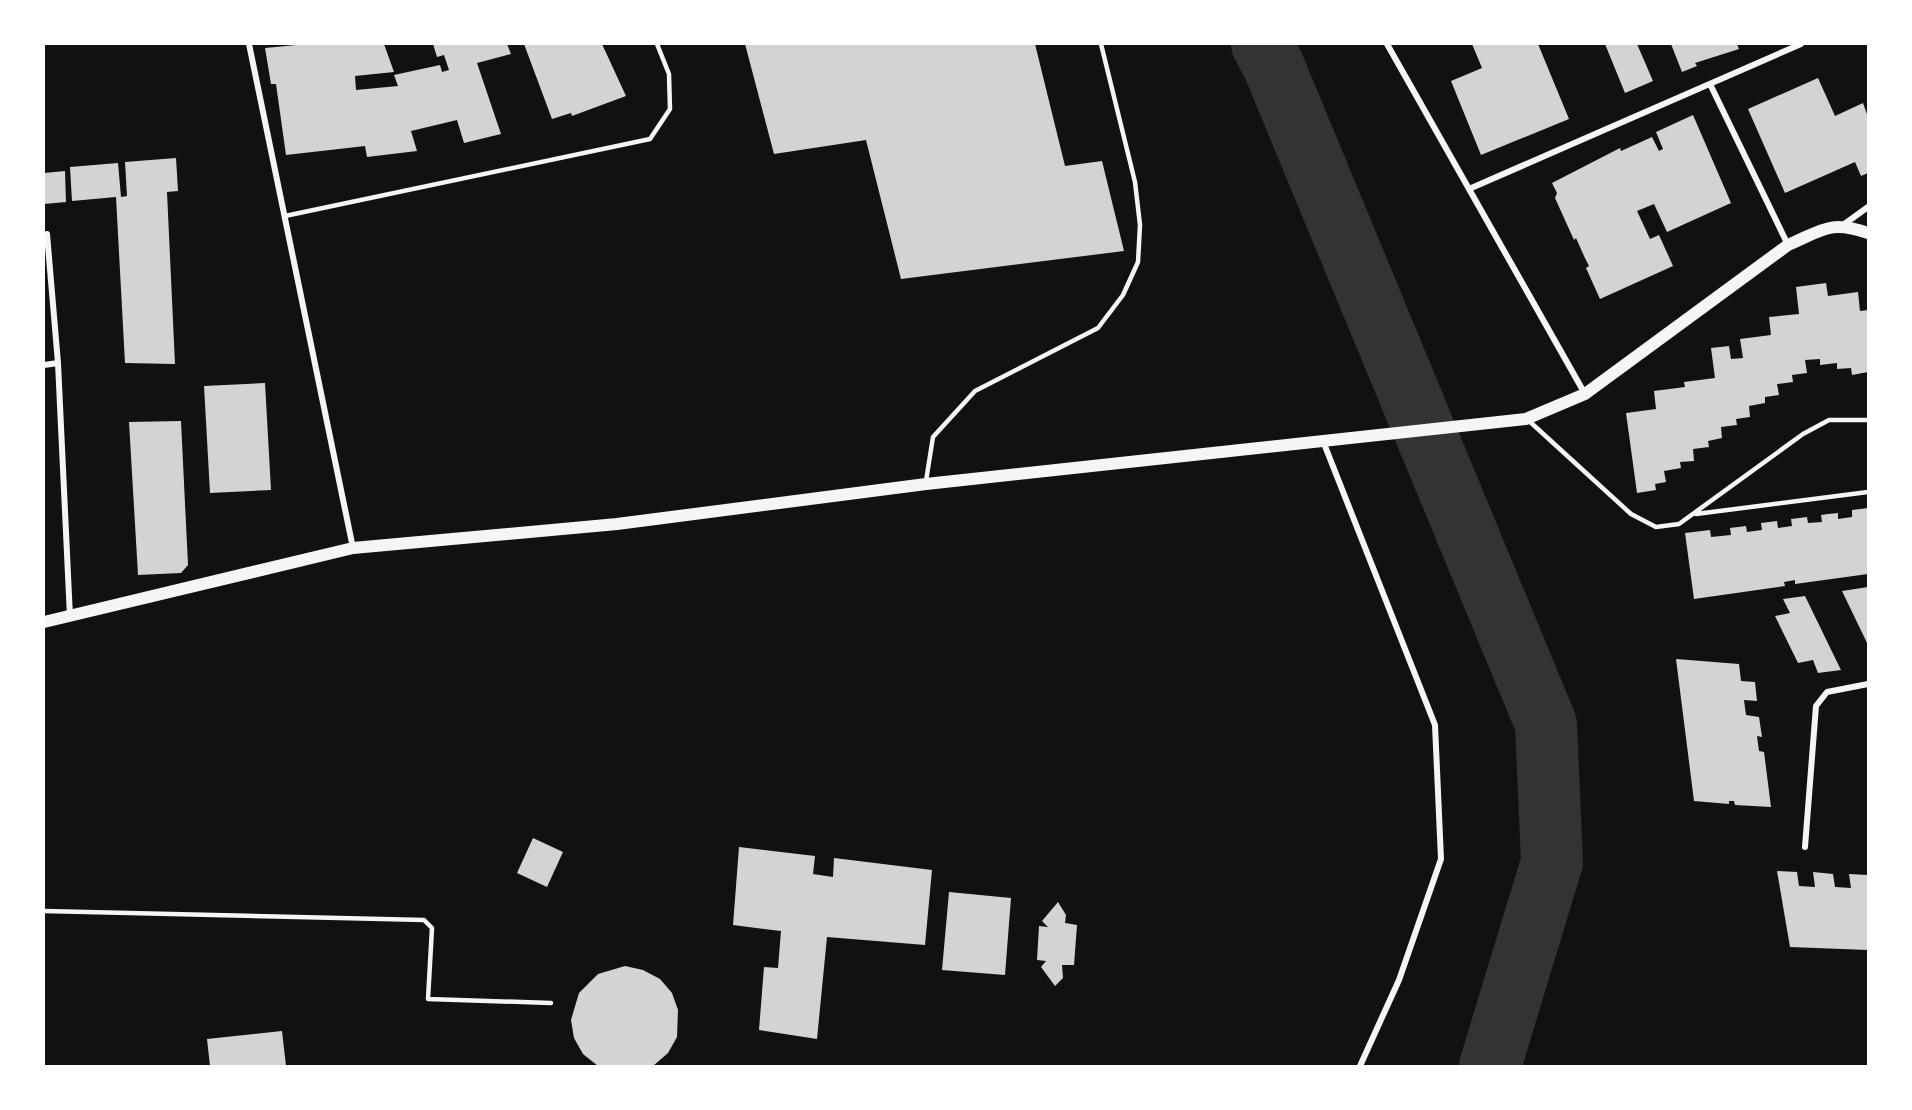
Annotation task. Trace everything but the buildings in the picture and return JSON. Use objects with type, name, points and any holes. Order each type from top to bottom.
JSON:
[{"type":"main road","points":[[44,622],[352,548],[617,524],[926,484],[1526,419],[1585,394],[1788,246],[1825,229],[1843,225],[1869,233]]},
{"type":"street","points":[[249,44],[352,548]]},
{"type":"street","points":[[1387,44],[1585,394]]},
{"type":"street","points":[[1469,189],[1801,44]]},
{"type":"street","points":[[1710,84],[1788,246]]},
{"type":"street","points":[[1843,225],[1869,207]]},
{"type":"street","points":[[46,234],[58,363],[70,617]]},
{"type":"street","points":[[44,365],[58,363]]},
{"type":"street","points":[[1323,441],[1435,725],[1441,859],[1399,980],[1360,1066]]},
{"type":"street","points":[[1805,847],[1816,706],[1827,692],[1869,684]]},
{"type":"lane","points":[[285,216],[650,139],[670,109],[669,74],[657,44]]},
{"type":"lane","points":[[926,484],[933,437],[975,391],[1098,328],[1123,295],[1138,262],[1140,225],[1135,182],[1101,44]]},
{"type":"lane","points":[[1526,419],[1631,514],[1656,527],[1679,524],[1803,434],[1829,420],[1869,420]]},
{"type":"lane","points":[[1693,515],[1869,492]]},
{"type":"lane","points":[[44,911],[424,920],[432,928],[428,999],[551,1003]]},
{"type":"waterway","points":[[1262,44],[1274,67],[1546,724],[1552,862],[1490,1066]]}]
